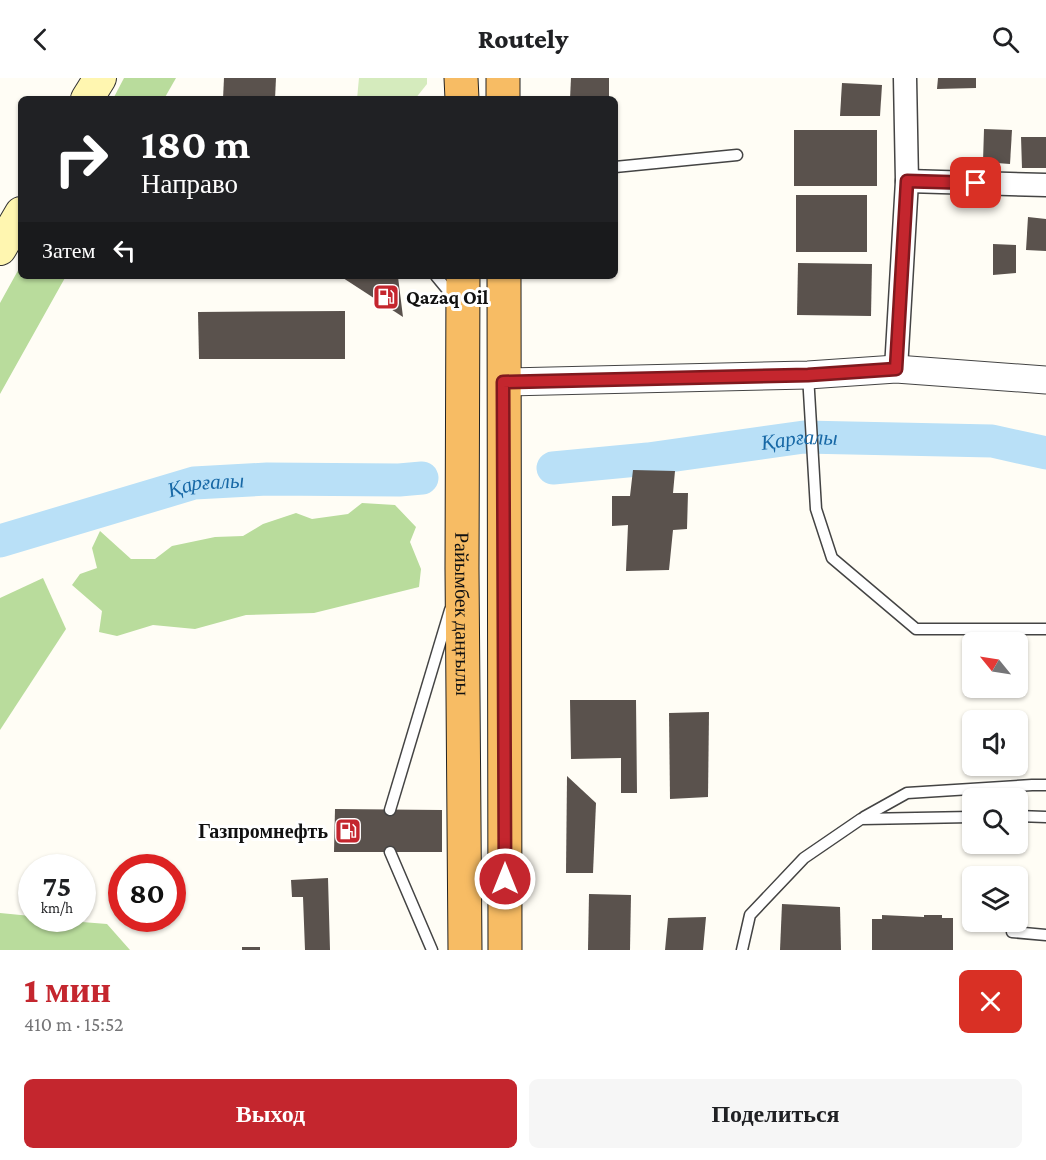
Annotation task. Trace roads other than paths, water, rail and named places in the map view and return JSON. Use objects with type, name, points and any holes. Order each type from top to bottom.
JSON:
[{"type":"highway","points":[[461,78],[462,96]]},
{"type":"highway","points":[[503,78],[503,96]]},
{"type":"highway","name":"Райымбек даңғылы","points":[[463,279],[462,569],[465,950]]},
{"type":"highway","points":[[504,279],[505,950]]},
{"type":"main road","points":[[89,96],[100,78]]},
{"type":"main road","points":[[0,249],[18,218]]},
{"type":"street","points":[[896,369],[907,181],[905,78]]},
{"type":"street","points":[[907,181],[1046,185]]},
{"type":"street","points":[[503,382],[808,375],[896,369],[1046,380]]},
{"type":"lane","points":[[618,166],[737,155]]},
{"type":"lane","points":[[438,279],[463,310]]},
{"type":"lane","points":[[808,375],[816,509],[832,558],[916,629],[1046,629]]},
{"type":"lane","points":[[390,810],[462,569]]},
{"type":"lane","points":[[742,950],[750,915],[804,858],[861,819],[907,793],[1032,784],[1046,785]]},
{"type":"lane","points":[[1028,816],[1046,817]]},
{"type":"lane","points":[[861,819],[962,817]]},
{"type":"lane","points":[[390,852],[432,950]]},
{"type":"lane","points":[[1012,932],[1046,935]]},
{"type":"waterway","name":"Қарғалы","points":[[553,468],[648,459],[804,437],[992,441],[1046,453]]},
{"type":"waterway","name":"Қарғалы","points":[[0,541],[194,483],[267,479],[399,480],[422,478]]},
{"type":"place","name":"Qazaq Oil","points":[[386,297]]},
{"type":"place","name":"Газпромнефть","points":[[348,831]]}]
